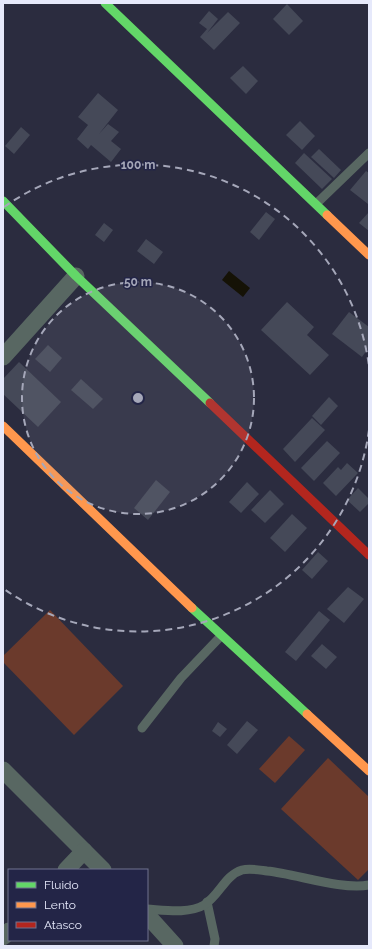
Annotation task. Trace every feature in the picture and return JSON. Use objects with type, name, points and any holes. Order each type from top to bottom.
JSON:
[{"type":"street","points":[[105,3],[369,255]]},
{"type":"street","points":[[3,201],[76,276],[369,555]]},
{"type":"street","points":[[3,357],[76,276]]},
{"type":"street","points":[[3,426],[221,636],[369,771]]},
{"type":"street","points":[[3,770],[102,869]]},
{"type":"street","points":[[67,869],[84,851]]},
{"type":"street","points":[[148,916],[175,946]]},
{"type":"lane","points":[[316,204],[369,153]]},
{"type":"lane","points":[[142,728],[176,683],[221,636]]},
{"type":"lane","points":[[148,909],[189,909],[204,905],[241,870],[251,869],[281,872],[303,878],[357,887],[369,885]]},
{"type":"lane","points":[[207,902],[215,938],[214,946]]},
{"type":"shaded area","points":[[229,271],[250,288],[243,297],[222,280]]},
{"type":"shaded area","points":[[50,610],[123,686],[74,735],[3,662],[3,656]]},
{"type":"shaded area","points":[[289,736],[305,750],[275,783],[259,769]]},
{"type":"shaded area","points":[[328,758],[369,797],[369,869],[358,880],[281,809]]},
{"type":"building","points":[[287,4],[303,21],[289,35],[273,19]]},
{"type":"building","points":[[209,11],[218,19],[207,33],[228,12],[240,23],[214,50],[200,37],[207,29],[199,23]]},
{"type":"building","points":[[243,66],[258,81],[246,94],[230,78]]},
{"type":"building","points":[[98,93],[118,110],[99,134],[108,124],[119,132],[111,141],[121,149],[111,162],[91,145],[88,149],[77,139],[88,125],[78,117]]},
{"type":"building","points":[[300,121],[315,136],[302,150],[286,135]]},
{"type":"building","points":[[21,127],[30,135],[14,154],[5,146]]},
{"type":"building","points":[[319,149],[341,170],[334,178],[311,157]]},
{"type":"building","points":[[304,153],[332,179],[322,189],[295,163]]},
{"type":"building","points":[[366,171],[369,173],[368,204],[350,190]]},
{"type":"building","points":[[266,212],[275,219],[259,240],[250,232]]},
{"type":"building","points":[[369,212],[369,231],[359,223]]},
{"type":"building","points":[[104,223],[113,230],[104,242],[95,235]]},
{"type":"building","points":[[146,239],[163,252],[154,264],[137,251]]},
{"type":"building","points":[[287,302],[314,327],[307,335],[329,355],[310,375],[261,330]]},
{"type":"building","points":[[349,312],[369,327],[369,347],[362,357],[332,334]]},
{"type":"building","points":[[48,345],[62,358],[50,372],[35,359]]},
{"type":"building","points":[[19,362],[61,402],[38,427],[3,394],[3,379]]},
{"type":"building","points":[[81,379],[103,399],[93,409],[71,390]]},
{"type":"building","points":[[329,397],[338,406],[321,425],[312,416]]},
{"type":"building","points":[[312,418],[325,430],[295,462],[283,449]]},
{"type":"building","points":[[327,441],[340,453],[314,481],[301,468]]},
{"type":"building","points":[[347,463],[358,473],[336,496],[323,483],[338,467],[341,470]]},
{"type":"building","points":[[156,480],[170,492],[148,520],[134,508]]},
{"type":"building","points":[[247,482],[259,494],[241,513],[229,502]]},
{"type":"building","points":[[358,488],[369,499],[369,503],[360,512],[347,500]]},
{"type":"building","points":[[270,490],[284,504],[265,523],[251,510]]},
{"type":"building","points":[[292,514],[307,528],[285,552],[270,538]]},
{"type":"building","points":[[318,552],[328,561],[312,579],[302,570]]},
{"type":"building","points":[[348,587],[364,599],[344,623],[327,609]]},
{"type":"building","points":[[319,611],[330,620],[296,661],[285,652]]},
{"type":"building","points":[[322,644],[337,657],[326,669],[311,656]]},
{"type":"building","points":[[247,721],[258,730],[237,754],[227,745]]},
{"type":"building","points":[[218,722],[227,729],[220,737],[212,731]]},
{"type":"traffic: fast","points":[[105,3],[327,215]]},
{"type":"traffic: fast","points":[[3,201],[76,276],[210,403]]},
{"type":"traffic: fast","points":[[192,608],[307,714]]},
{"type":"traffic: slow","points":[[327,215],[369,255]]},
{"type":"traffic: slow","points":[[3,426],[192,608]]},
{"type":"traffic: slow","points":[[307,714],[369,771]]},
{"type":"traffic: jam","points":[[210,403],[369,555]]}]
